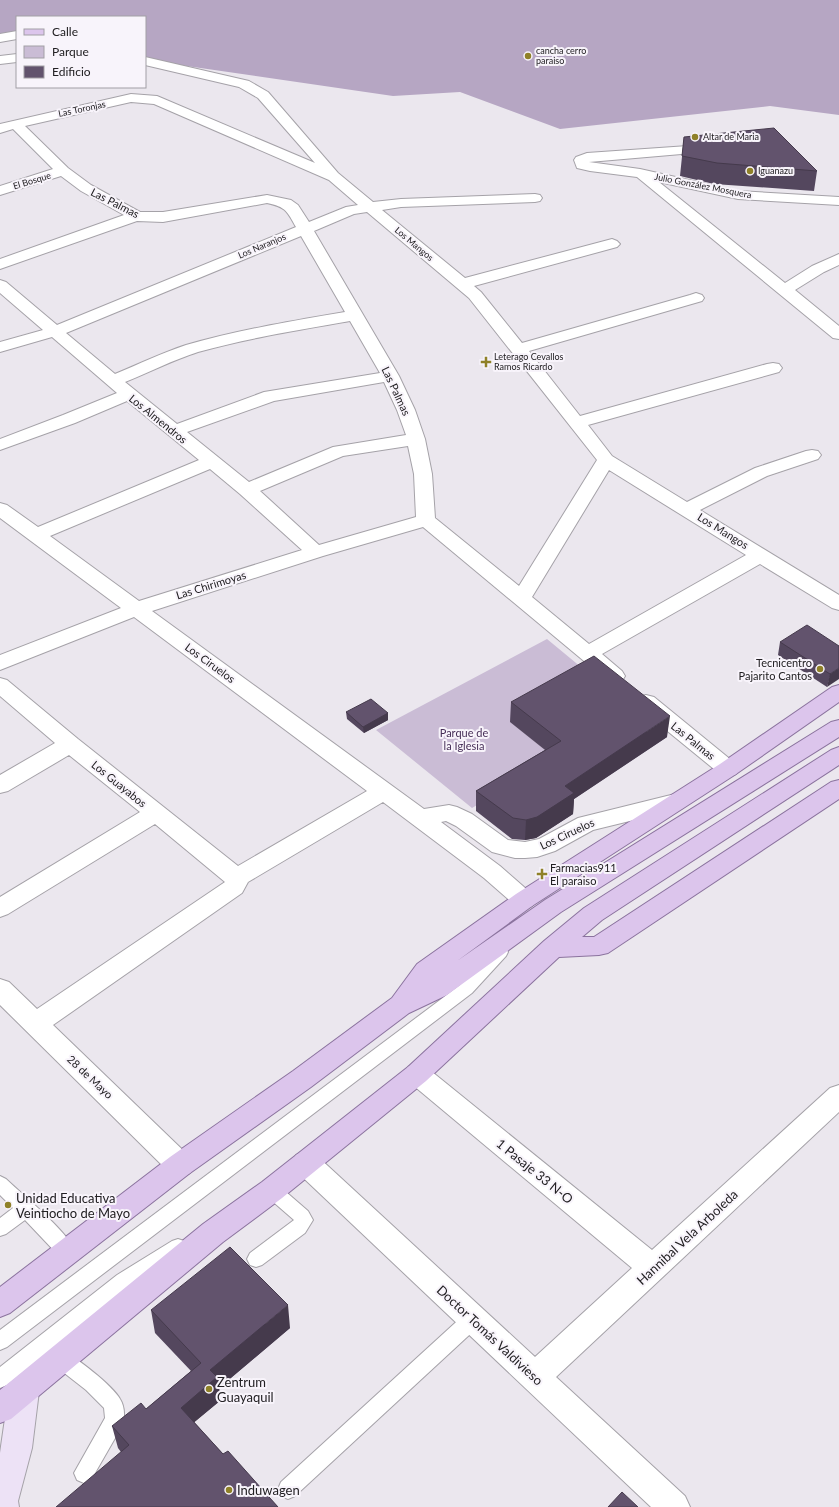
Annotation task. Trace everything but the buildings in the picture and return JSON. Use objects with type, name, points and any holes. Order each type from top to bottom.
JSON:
[{"type":"main road","points":[[400,1006],[426,971],[524,900],[728,769],[836,696]]},
{"type":"main road","points":[[0,1304],[180,1165],[302,1079],[400,1006],[438,988],[552,906],[839,728]]},
{"type":"main road","points":[[0,1409],[12,1385],[61,1359],[212,1233],[272,1190],[417,1074],[553,948],[593,914],[839,755]]},
{"type":"main road","points":[[553,948],[599,946],[839,788]]},
{"type":"street","points":[[0,38],[16,35]]},
{"type":"street","points":[[0,60],[16,58]]},
{"type":"street","points":[[146,61],[244,84],[263,95],[334,177]]},
{"type":"street","name":"Las Toronjas","points":[[0,129],[15,124],[131,98],[157,100],[164,103]]},
{"type":"street","name":"Los Mangos","points":[[164,103],[334,177],[476,295],[606,460],[839,604]]},
{"type":"street","name":"Las Palmas","points":[[15,124],[63,171],[86,188],[136,216],[163,217],[258,200],[272,200],[286,203],[293,208],[390,376],[406,410],[416,439],[423,474],[426,520],[588,653],[672,725],[728,769]]},
{"type":"street","name":"Julio González Mosquera","points":[[688,150],[587,157],[581,160],[582,165],[590,167],[640,174],[738,195],[839,201]]},
{"type":"street","name":"El Bosque","points":[[0,191],[63,171]]},
{"type":"street","points":[[640,174],[839,334]]},
{"type":"street","name":"Los Naranjos","points":[[0,347],[56,331],[345,212],[370,206],[427,201],[535,198]]},
{"type":"street","points":[[0,264],[136,216]]},
{"type":"street","points":[[462,284],[612,244]]},
{"type":"street","points":[[784,290],[802,278],[839,259]]},
{"type":"street","name":"Los Almendros","points":[[0,285],[56,331],[128,394],[247,490],[316,552]]},
{"type":"street","points":[[519,349],[696,298]]},
{"type":"street","points":[[113,381],[190,350],[224,340],[250,334],[355,316]]},
{"type":"street","points":[[576,423],[773,368]]},
{"type":"street","points":[[174,430],[270,396],[390,376]]},
{"type":"street","points":[[0,445],[69,419],[128,394]]},
{"type":"street","points":[[247,490],[339,451],[416,439]]},
{"type":"street","points":[[687,509],[761,472],[812,455]]},
{"type":"street","points":[[521,599],[606,460]]},
{"type":"street","points":[[36,535],[211,462]]},
{"type":"street","name":"Los Ciruelos","points":[[0,508],[384,791],[492,872],[524,900]]},
{"type":"street","name":"Las Chirimoyas","points":[[0,663],[136,609],[316,552],[426,520]]},
{"type":"street","points":[[588,653],[761,555]]},
{"type":"street","name":"Los Guayabos","points":[[0,685],[70,744],[234,875],[236,881]]},
{"type":"street","points":[[0,785],[70,744]]},
{"type":"street","points":[[35,1024],[234,887],[236,881],[384,791]]},
{"type":"street","name":"Los Ciruelos","points":[[420,818],[438,814],[449,814],[464,820],[500,846],[515,850],[525,850],[537,849],[547,845],[592,822],[675,802]]},
{"type":"street","points":[[0,908],[155,813]]},
{"type":"street","name":"28 de Mayo","points":[[0,989],[180,1165]]},
{"type":"street","name":"1 Pasaje 33 N-O","points":[[417,1074],[653,1268]]},
{"type":"street","name":"Hannibal Vela Arboleda","points":[[535,1377],[839,1096]]},
{"type":"street","name":"Doctor Tomás Valdivieso","points":[[306,1163],[674,1507]]},
{"type":"street","points":[[2,1504],[17,1448],[12,1385]]},
{"type":"lane","points":[[0,1341],[466,988],[524,927]]},
{"type":"lane","points":[[0,1184],[67,1252]]},
{"type":"lane","points":[[12,1385],[123,1281],[272,1190],[302,1216],[304,1220],[299,1227],[256,1259]]},
{"type":"lane","points":[[0,1228],[26,1209]]},
{"type":"lane","points":[[288,1489],[473,1319]]},
{"type":"lane","points":[[61,1359],[93,1384],[113,1404],[115,1419],[84,1473]]},
{"type":"green space","name":"Parque de la Iglesia","points":[[547,639],[593,677],[511,722],[556,759],[472,808],[376,730]]},
{"type":"shaded area","points":[[0,0],[839,0],[839,115],[770,106],[560,129],[460,92],[393,96],[146,60],[146,16],[16,16],[16,32],[0,34]]},
{"type":"place","name":"cancha cerro paraiso","points":[[528,56]]},
{"type":"place","name":"Altar de Maria","points":[[695,137]]},
{"type":"place","name":"Iguanazu","points":[[750,171]]},
{"type":"place","name":"Leterago Cevallos Ramos Ricardo","points":[[486,362]]},
{"type":"place","name":"Tecnicentro Pajarito Cantos","points":[[820,669]]},
{"type":"place","name":"Farmacias911 El paraiso","points":[[542,874]]},
{"type":"place","name":"Unidad Educativa Veintiocho de Mayo","points":[[8,1205]]},
{"type":"place","name":"Zentrum Guayaquil","points":[[209,1389]]},
{"type":"place","name":"Induwagen","points":[[229,1490]]}]
